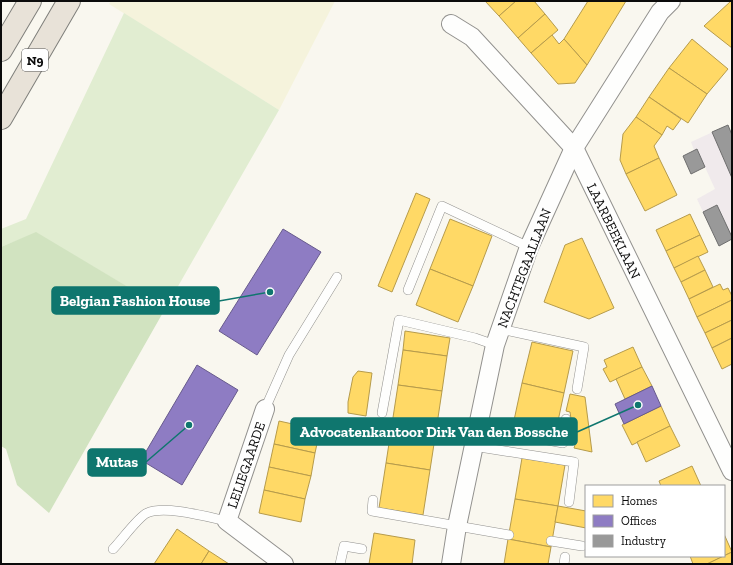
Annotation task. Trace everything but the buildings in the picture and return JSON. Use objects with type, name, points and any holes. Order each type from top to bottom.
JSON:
[{"type":"highway","name":"N9","points":[[1,50],[30,1]]},
{"type":"highway","name":"N9","points":[[1,118],[69,1]]},
{"type":"street","name":"NACHTEGAALLAAN","points":[[451,564],[473,446],[497,337],[529,247],[574,148],[660,12],[671,1]]},
{"type":"street","name":"LAARBEEKLAAN","points":[[451,24],[472,37],[574,148],[732,471]]},
{"type":"street","name":"LELIEGAARDE","points":[[265,409],[227,521],[284,564]]},
{"type":"lane","points":[[408,290],[442,206],[529,247]]},
{"type":"lane","points":[[265,409],[289,355],[338,277]]},
{"type":"lane","points":[[382,413],[399,320],[475,338],[497,337],[584,346],[577,389]]},
{"type":"lane","points":[[477,427],[563,443],[566,419]]},
{"type":"lane","points":[[473,446],[574,462],[569,502]]},
{"type":"lane","points":[[373,500],[372,511],[509,535]]},
{"type":"lane","points":[[114,549],[138,521],[147,513],[173,511],[227,521]]},
{"type":"lane","points":[[551,541],[582,546]]},
{"type":"lane","points":[[340,564],[344,546],[362,549]]},
{"type":"shaded area","points":[[111,1],[335,1],[279,110],[109,4]]},
{"type":"shaded area","points":[[728,125],[732,135],[732,239],[719,246],[697,199],[715,189],[705,167],[691,174],[683,156],[694,150],[691,142]]},
{"type":"green space","points":[[124,13],[279,110],[165,309],[36,233],[1,247],[1,229],[26,219]]},
{"type":"green space","points":[[36,232],[165,309],[49,513],[17,485],[6,449],[1,446],[1,247]]},
{"type":"place","name":"Belgian Fashion House","points":[[270,292]]},
{"type":"place","name":"Advocatenkantoor Dirk Van den Bossche","points":[[638,405]]},
{"type":"place","name":"Mutas","points":[[189,425]]}]
